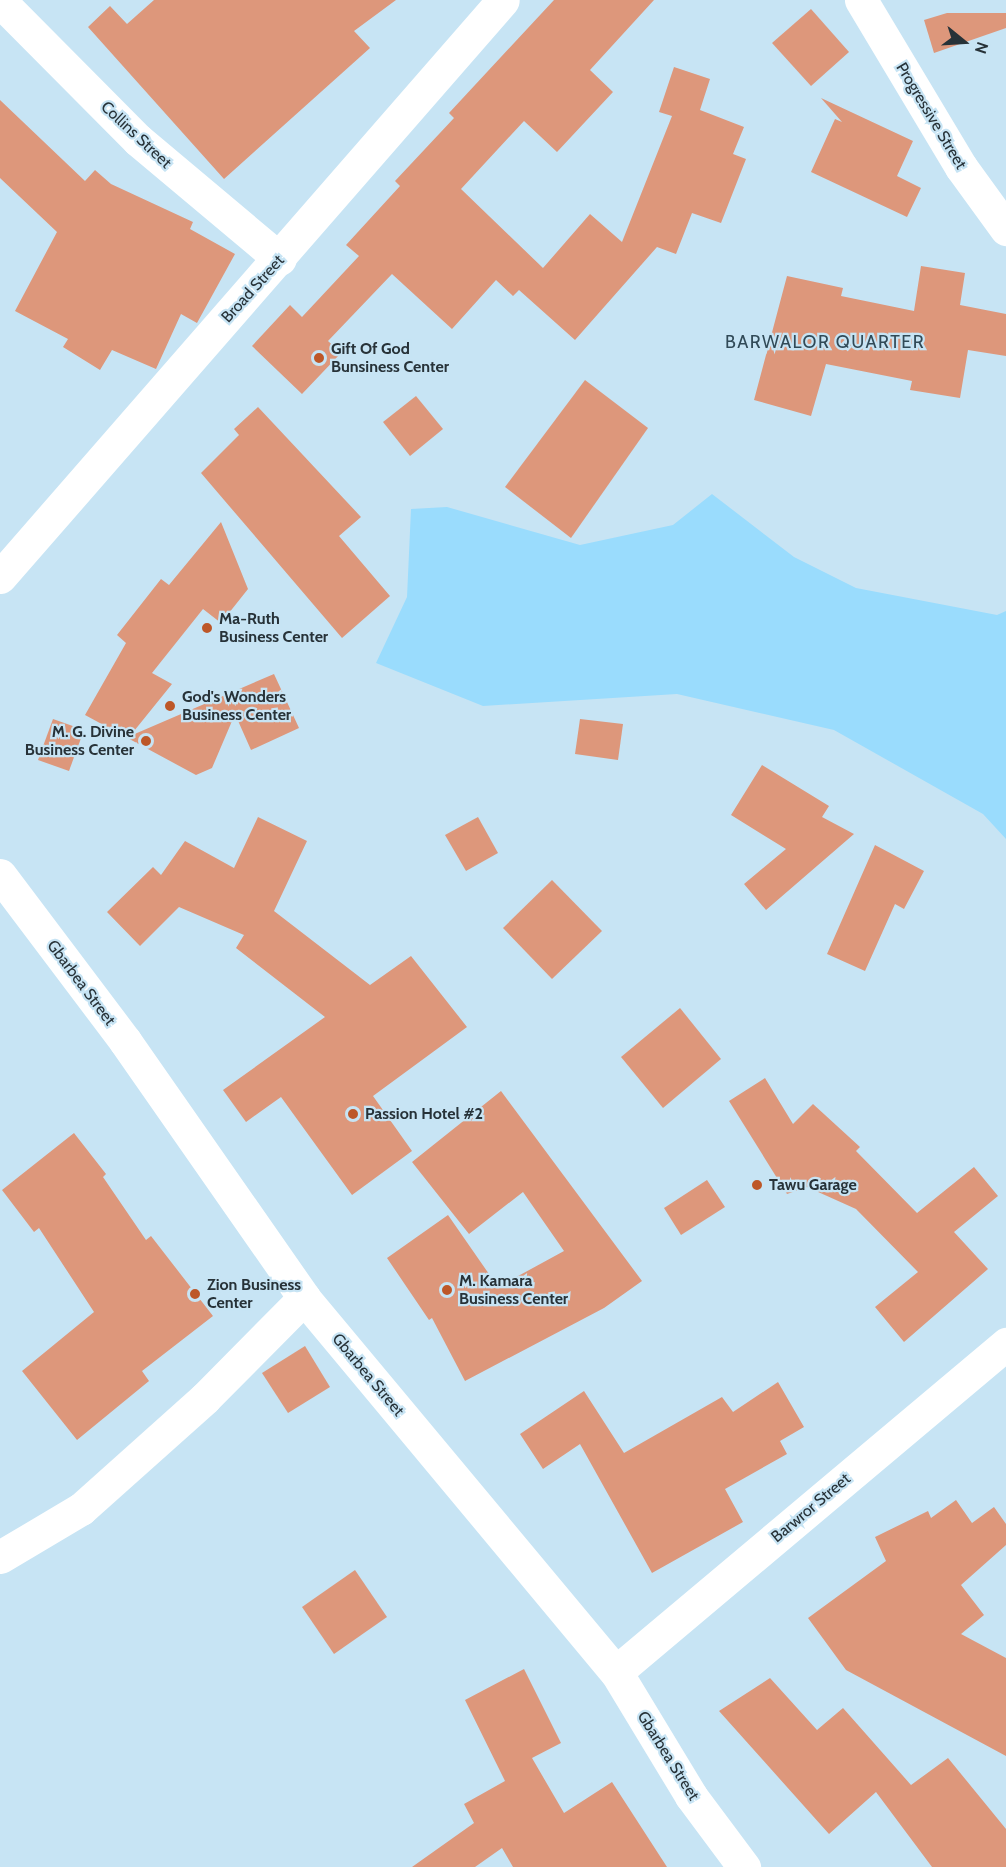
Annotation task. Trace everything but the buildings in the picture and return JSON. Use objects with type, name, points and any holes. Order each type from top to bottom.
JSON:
[{"type":"street","name":"Broad Street","points":[[0,577],[280,259],[503,0]]},
{"type":"street","name":"Progressive Street","points":[[861,0],[961,167],[1006,229]]},
{"type":"street","name":"Collins Street","points":[[0,1],[138,140],[280,259]]},
{"type":"street","name":"Gbarbea Street","points":[[0,875],[124,1041],[304,1298],[616,1672],[691,1796],[744,1867]]},
{"type":"street","points":[[0,1557],[81,1509],[205,1398],[304,1298]]},
{"type":"street","name":"Barwror Street","points":[[616,1672],[1006,1344]]},
{"type":"shaded area","points":[[712,494],[794,557],[856,588],[997,615],[1006,611],[1006,839],[983,814],[834,730],[677,694],[483,706],[376,663],[407,597],[411,509],[447,507],[580,545],[673,525]]},
{"type":"place","name":"Gift Of God Bunsiness Center","points":[[319,358]]},
{"type":"place","name":"Ma-Ruth Business Center","points":[[207,628]]},
{"type":"place","name":"God's Wonders Business Center","points":[[170,706]]},
{"type":"place","name":"M. G. Divine Business Center","points":[[146,741]]},
{"type":"place","name":"Passion Hotel #2","points":[[353,1114]]},
{"type":"place","name":"Tawu Garage","points":[[757,1185]]},
{"type":"place","name":"M. Kamara Business Center","points":[[447,1290]]},
{"type":"place","name":"Zion Business Center","points":[[195,1294]]},
{"type":"district","name":"BARWALOR QUARTER","points":[[825,342]]}]
